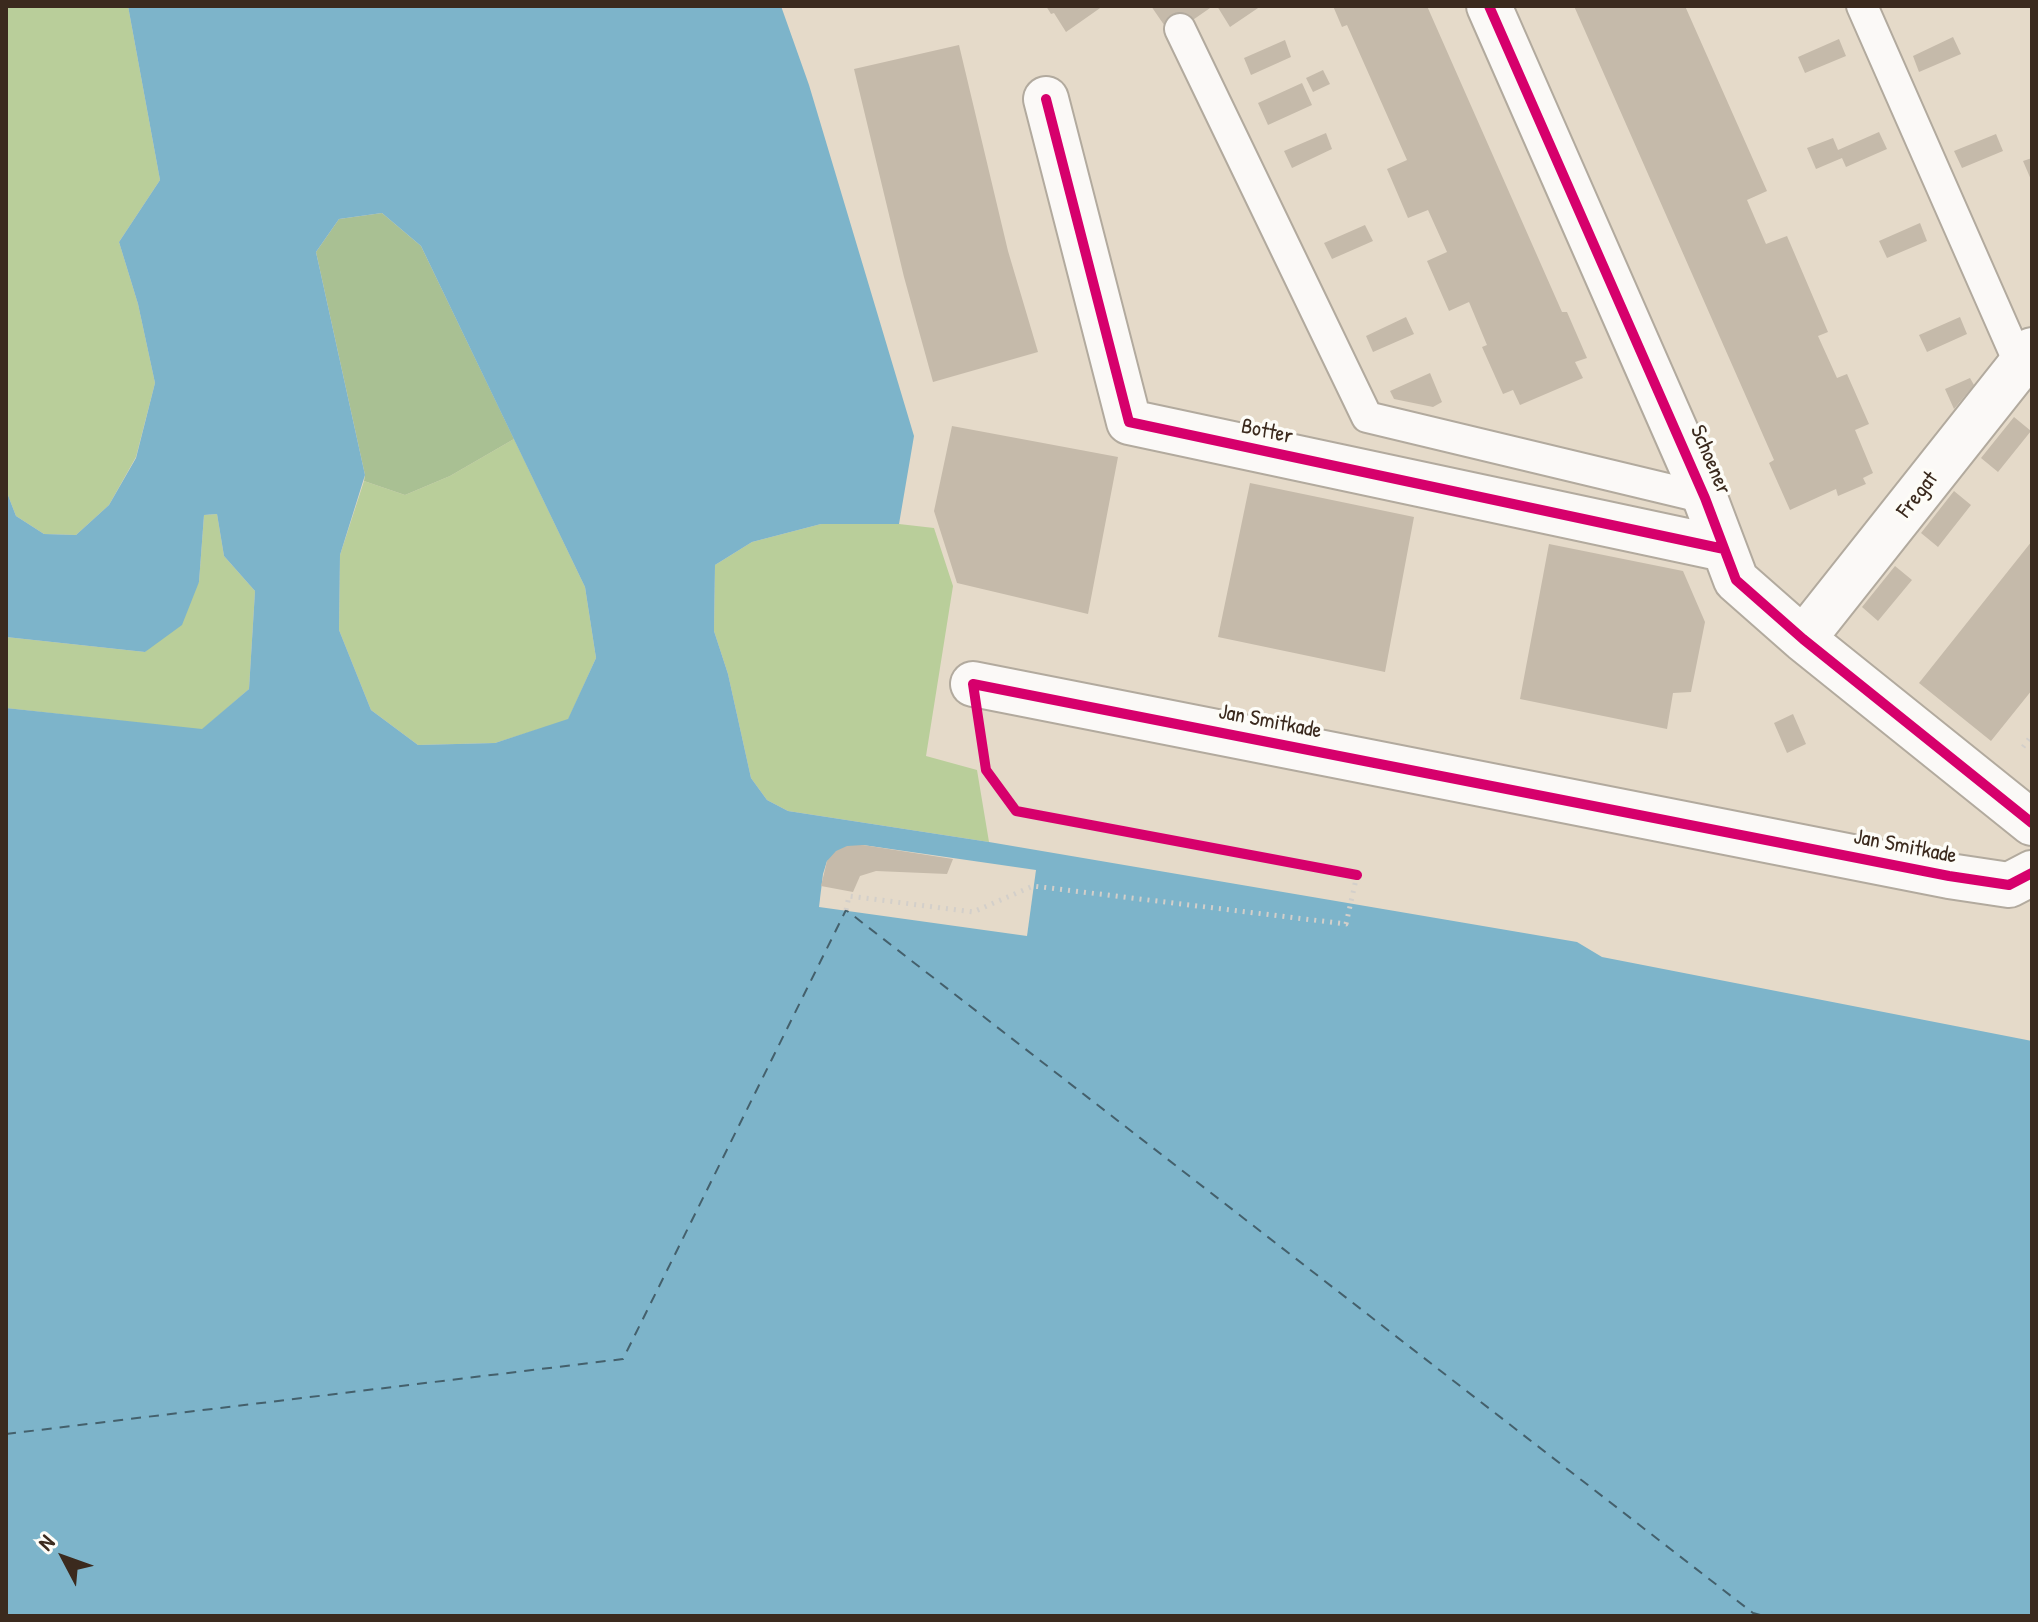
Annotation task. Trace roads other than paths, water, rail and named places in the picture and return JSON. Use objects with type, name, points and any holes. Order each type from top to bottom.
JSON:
[{"type":"street","name":"Schoener","points":[[1489,6],[1705,498],[1736,580],[1803,639],[2032,823]]},
{"type":"street","name":"Botter","points":[[1046,99],[1129,422],[1724,549]]},
{"type":"street","name":"Fregat","points":[[1803,639],[2026,358]]},
{"type":"street","name":"Jan Smitkade","points":[[973,684],[1949,876],[2009,885],[2032,873]]},
{"type":"lane","points":[[1862,6],[2026,358]]},
{"type":"lane","name":"Schoener","points":[[1180,29],[1367,417],[1705,498]]},
{"type":"water","points":[[128,6],[781,6],[809,85],[914,436],[899,524],[821,524],[752,542],[715,565],[714,631],[728,674],[751,778],[767,800],[788,811],[1577,942],[1602,957],[2032,1041],[2032,1616],[6,1616],[6,708],[202,729],[249,689],[255,591],[224,556],[217,514],[204,515],[199,582],[182,625],[145,652],[6,637],[6,490],[16,516],[44,534],[76,535],[109,505],[136,458],[155,383],[138,304],[119,242],[160,180]],"holes":[[[382,213],[421,246],[585,587],[596,658],[568,719],[495,743],[418,745],[371,710],[339,630],[340,555],[365,475],[316,252],[339,219]]]}]
